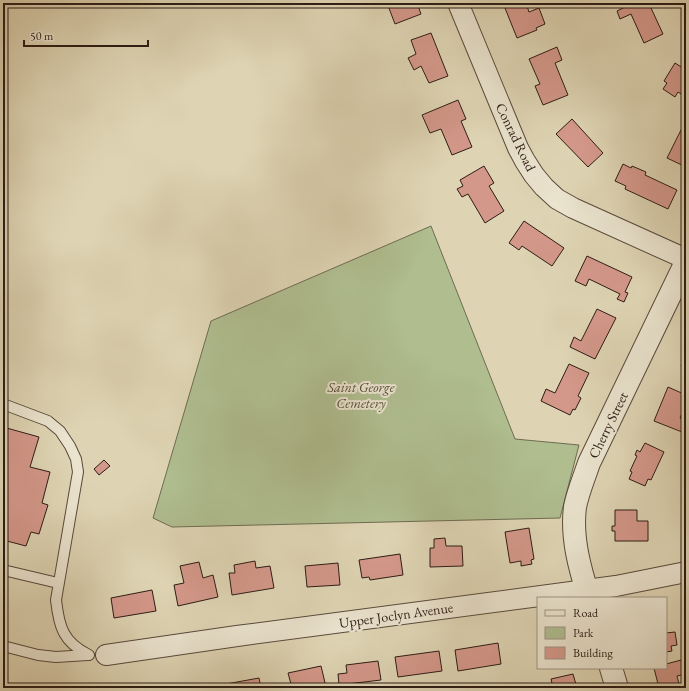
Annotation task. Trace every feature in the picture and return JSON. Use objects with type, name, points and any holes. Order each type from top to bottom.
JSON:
[{"type":"street","name":"Conrad Road","points":[[458,3],[518,148],[534,175],[544,187],[557,199],[573,208],[686,259]]},
{"type":"street","name":"Cherry Street","points":[[588,594],[575,542],[574,523],[578,494],[589,463],[686,262]]},
{"type":"street","name":"Upper Joclyn Avenue","points":[[563,597],[588,594],[686,572]]},
{"type":"street","name":"Upper Joclyn Avenue","points":[[98,655],[237,636],[537,600]]},
{"type":"street","points":[[611,669],[617,688]]},
{"type":"lane","points":[[3,404],[48,421],[60,431],[70,446],[76,459],[78,472],[56,600],[59,619],[65,635],[77,649],[98,655]]},
{"type":"lane","points":[[3,570],[58,583]]},
{"type":"lane","points":[[3,646],[38,655],[56,657],[98,655]]},
{"type":"green space","name":"Saint George Cemetery","points":[[431,226],[515,439],[579,445],[560,518],[172,527],[153,518],[211,321]]},
{"type":"building","points":[[387,3],[417,3],[421,14],[395,24]]},
{"type":"building","points":[[503,3],[526,3],[529,12],[539,8],[545,24],[536,28],[537,30],[517,38]]},
{"type":"building","points":[[628,3],[654,3],[655,6],[651,8],[663,34],[644,43],[631,14],[620,19],[617,11],[629,5]]},
{"type":"building","points":[[431,33],[448,76],[429,83],[421,66],[414,70],[408,58],[416,54],[411,40]]},
{"type":"building","points":[[557,47],[562,60],[555,63],[568,95],[543,105],[535,86],[540,84],[529,59]]},
{"type":"building","points":[[675,63],[686,70],[686,97],[678,92],[675,97],[663,89],[667,83],[664,81]]},
{"type":"building","points":[[458,100],[466,119],[461,121],[472,147],[452,155],[441,129],[430,133],[422,115]]},
{"type":"building","points":[[572,119],[603,153],[588,167],[556,134]]},
{"type":"building","points":[[686,120],[686,167],[667,158]]},
{"type":"building","points":[[623,164],[646,172],[645,175],[677,190],[668,209],[625,189],[626,186],[615,181]]},
{"type":"building","points":[[484,166],[494,183],[489,186],[504,211],[485,223],[468,194],[462,197],[457,189],[463,186],[460,180]]},
{"type":"building","points":[[524,221],[564,248],[552,266],[522,246],[519,250],[509,243]]},
{"type":"building","points":[[587,256],[632,277],[625,292],[628,293],[624,302],[617,299],[620,294],[589,279],[586,286],[575,281]]},
{"type":"building","points":[[597,309],[616,318],[595,359],[570,347],[574,337],[581,341]]},
{"type":"building","points":[[686,354],[686,368],[681,366]]},
{"type":"building","points":[[569,364],[589,373],[578,396],[581,398],[575,410],[573,409],[570,415],[541,401],[546,389],[555,393]]},
{"type":"building","points":[[668,387],[686,395],[686,404],[680,418],[686,421],[682,432],[654,421]]},
{"type":"building","points":[[3,427],[39,437],[30,467],[50,472],[42,503],[48,505],[39,534],[31,532],[26,546],[3,540]]},
{"type":"building","points":[[645,443],[664,452],[651,480],[648,479],[645,486],[629,479],[632,472],[630,471],[637,456],[635,455],[637,450],[640,452]]},
{"type":"building","points":[[104,460],[110,466],[99,475],[94,469]]},
{"type":"building","points":[[615,510],[637,510],[637,521],[648,521],[648,541],[615,541],[615,531],[612,531],[612,526],[615,526]]},
{"type":"building","points":[[529,528],[534,559],[531,560],[532,564],[521,566],[521,561],[510,563],[505,532]]},
{"type":"building","points":[[445,538],[446,546],[462,546],[463,566],[430,567],[430,548],[434,548],[434,539]]},
{"type":"building","points":[[400,554],[403,575],[370,580],[369,577],[362,578],[359,560]]},
{"type":"building","points":[[255,561],[256,568],[270,566],[274,588],[232,595],[229,573],[235,573],[234,565]]},
{"type":"building","points":[[199,562],[203,578],[213,575],[218,597],[178,606],[174,585],[184,583],[180,566]]},
{"type":"building","points":[[338,563],[340,585],[307,587],[305,566]]},
{"type":"building","points":[[152,590],[156,611],[114,618],[111,598]]},
{"type":"building","points":[[675,632],[677,645],[671,646],[672,651],[667,652],[667,633]]},
{"type":"building","points":[[498,643],[501,664],[458,671],[455,650]]},
{"type":"building","points":[[439,651],[442,671],[398,677],[395,657]]},
{"type":"building","points":[[685,659],[686,674],[677,676],[680,688],[659,688],[654,669],[667,669],[667,664]]},
{"type":"building","points":[[378,661],[381,680],[339,685],[338,674],[347,673],[346,665]]},
{"type":"building","points":[[321,666],[326,687],[292,688],[288,673]]},
{"type":"building","points":[[573,674],[577,688],[553,688],[551,679]]},
{"type":"building","points":[[259,678],[261,688],[227,688],[226,684]]}]
